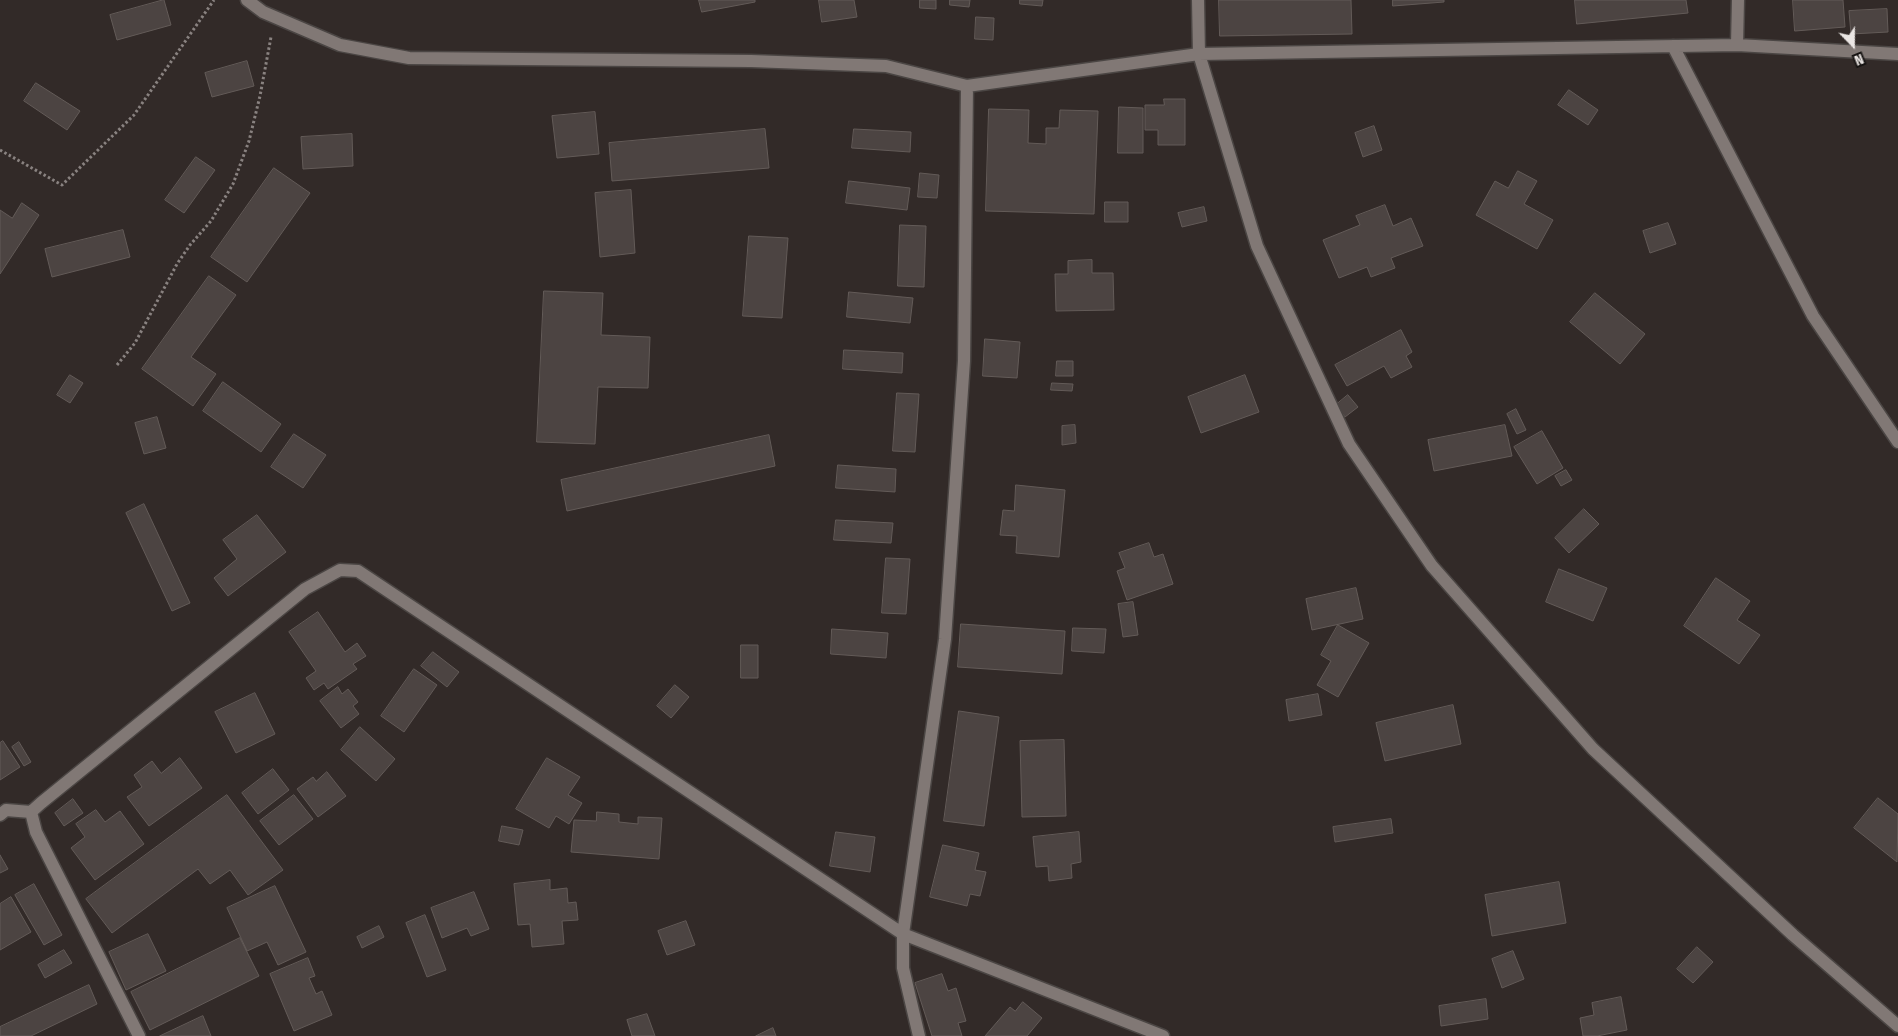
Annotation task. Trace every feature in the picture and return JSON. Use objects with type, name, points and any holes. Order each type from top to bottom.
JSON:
[{"type":"street","points":[[247,0],[263,12],[340,45],[409,58],[750,61],[886,66],[967,86],[1199,54],[1737,45],[1898,54]]},
{"type":"street","points":[[1198,0],[1199,54],[1257,246],[1349,444],[1432,566],[1593,749],[1793,935],[1898,1026]]},
{"type":"street","points":[[1737,45],[1738,0]]},
{"type":"street","points":[[1673,46],[1813,316],[1898,442]]},
{"type":"street","points":[[919,1036],[903,968],[903,934],[945,639],[964,361],[967,86]]},
{"type":"street","points":[[0,814],[6,810],[31,812],[305,589],[340,570],[358,571],[903,934],[1163,1036]]},
{"type":"street","points":[[31,812],[36,832],[139,1036]]},
{"type":"path","points":[[0,150],[62,185],[134,115],[214,0]]},
{"type":"path","points":[[116,365],[135,342],[178,264],[190,245],[211,222],[233,184],[249,141],[276,17]]},
{"type":"building","points":[[164,0],[171,25],[117,40],[110,15]]},
{"type":"building","points":[[699,0],[755,0],[755,2],[702,12]]},
{"type":"building","points":[[819,0],[854,0],[857,17],[822,22]]},
{"type":"building","points":[[920,0],[936,0],[936,9],[920,8]]},
{"type":"building","points":[[950,0],[970,0],[969,7],[950,5]]},
{"type":"building","points":[[1020,0],[1043,0],[1042,6],[1020,4]]},
{"type":"building","points":[[1219,0],[1351,0],[1352,34],[1220,36]]},
{"type":"building","points":[[1393,0],[1444,0],[1444,2],[1393,6]]},
{"type":"building","points":[[1575,0],[1686,0],[1688,13],[1577,24]]},
{"type":"building","points":[[1793,0],[1843,0],[1845,27],[1795,31]]},
{"type":"building","points":[[1887,9],[1888,32],[1851,34],[1849,11]]},
{"type":"building","points":[[976,17],[994,18],[993,40],[975,39]]},
{"type":"building","points":[[247,61],[254,86],[212,97],[205,73]]},
{"type":"building","points":[[36,83],[80,111],[67,130],[24,101]]},
{"type":"building","points":[[1569,90],[1598,110],[1588,125],[1558,105]]},
{"type":"building","points":[[1164,99],[1185,99],[1185,145],[1158,145],[1158,130],[1145,130],[1145,105],[1164,105]]},
{"type":"building","points":[[1119,107],[1143,108],[1143,153],[1118,153]]},
{"type":"building","points":[[989,109],[1029,110],[1028,143],[1046,144],[1046,128],[1059,128],[1060,110],[1098,111],[1094,214],[986,211]]},
{"type":"building","points":[[595,112],[599,154],[557,158],[552,116]]},
{"type":"building","points":[[1374,126],[1382,150],[1363,157],[1355,133]]},
{"type":"building","points":[[765,129],[769,168],[612,181],[609,143]]},
{"type":"building","points":[[854,129],[911,132],[910,152],[852,148]]},
{"type":"building","points":[[352,134],[353,166],[303,169],[301,137]]},
{"type":"building","points":[[196,157],[215,170],[184,213],[165,200]]},
{"type":"building","points":[[274,168],[310,193],[247,282],[211,257]]},
{"type":"building","points":[[1518,171],[1537,181],[1524,204],[1553,220],[1537,249],[1476,215],[1495,181],[1508,188]]},
{"type":"building","points":[[920,173],[939,175],[937,198],[918,197]]},
{"type":"building","points":[[849,181],[910,188],[907,210],[846,203]]},
{"type":"building","points":[[631,190],[635,253],[600,257],[595,193]]},
{"type":"building","points":[[1105,202],[1128,202],[1128,222],[1105,222]]},
{"type":"building","points":[[22,203],[39,215],[0,274],[0,210],[12,218]]},
{"type":"building","points":[[1385,205],[1393,226],[1411,218],[1423,246],[1391,258],[1395,268],[1371,277],[1367,267],[1339,278],[1323,240],[1360,225],[1356,216]]},
{"type":"building","points":[[1204,207],[1207,221],[1182,227],[1178,213]]},
{"type":"building","points":[[1668,223],[1676,244],[1650,253],[1643,231]]},
{"type":"building","points":[[900,225],[926,226],[924,287],[898,286]]},
{"type":"building","points":[[123,230],[130,257],[52,277],[45,249]]},
{"type":"building","points":[[749,236],[788,238],[782,318],[743,316]]},
{"type":"building","points":[[1092,260],[1092,273],[1113,273],[1114,310],[1056,311],[1055,274],[1068,274],[1068,261]]},
{"type":"building","points":[[209,276],[236,295],[191,357],[216,374],[193,406],[142,369]]},
{"type":"building","points":[[544,291],[603,293],[601,335],[650,337],[648,388],[598,387],[595,444],[537,442]]},
{"type":"building","points":[[849,292],[913,298],[910,323],[847,317]]},
{"type":"building","points":[[1595,293],[1645,334],[1620,364],[1570,322]]},
{"type":"building","points":[[1401,330],[1412,352],[1406,356],[1412,367],[1391,378],[1384,366],[1347,386],[1335,365]]},
{"type":"building","points":[[985,339],[1020,342],[1017,378],[983,376]]},
{"type":"building","points":[[844,350],[903,353],[902,373],[843,369]]},
{"type":"building","points":[[1057,361],[1073,361],[1073,376],[1056,376]]},
{"type":"building","points":[[70,375],[83,383],[70,403],[57,395]]},
{"type":"building","points":[[1245,375],[1259,412],[1201,433],[1188,397]]},
{"type":"building","points":[[223,382],[281,424],[261,452],[203,411]]},
{"type":"building","points":[[1052,383],[1073,384],[1072,391],[1051,390]]},
{"type":"building","points":[[897,393],[919,394],[915,452],[893,451]]},
{"type":"building","points":[[1348,395],[1358,407],[1345,417],[1336,405]]},
{"type":"building","points":[[1516,409],[1526,430],[1517,434],[1507,414]]},
{"type":"building","points":[[157,417],[166,448],[144,454],[135,423]]},
{"type":"building","points":[[1075,425],[1076,443],[1062,445],[1062,426]]},
{"type":"building","points":[[1505,425],[1512,456],[1434,471],[1428,440]]},
{"type":"building","points":[[1542,431],[1563,468],[1537,484],[1514,447]]},
{"type":"building","points":[[294,434],[326,455],[303,488],[271,467]]},
{"type":"building","points":[[769,435],[775,466],[567,511],[561,480]]},
{"type":"building","points":[[838,465],[896,469],[895,492],[836,488]]},
{"type":"building","points":[[1566,470],[1572,480],[1561,486],[1555,476]]},
{"type":"building","points":[[1016,485],[1065,490],[1059,557],[1016,553],[1017,536],[1000,535],[1003,510],[1014,511]]},
{"type":"building","points":[[144,504],[190,603],[172,611],[126,513]]},
{"type":"building","points":[[1584,509],[1599,524],[1569,553],[1555,538]]},
{"type":"building","points":[[257,515],[286,552],[228,596],[214,578],[237,559],[223,540]]},
{"type":"building","points":[[836,520],[893,523],[891,543],[834,540]]},
{"type":"building","points":[[1149,543],[1154,557],[1163,554],[1173,584],[1127,600],[1117,571],[1125,568],[1119,553]]},
{"type":"building","points":[[886,558],[910,559],[906,614],[882,613]]},
{"type":"building","points":[[1559,569],[1607,588],[1593,621],[1546,602]]},
{"type":"building","points":[[1716,578],[1750,601],[1737,620],[1760,635],[1739,664],[1684,626]]},
{"type":"building","points":[[1356,588],[1363,619],[1312,630],[1306,599]]},
{"type":"building","points":[[1133,602],[1138,635],[1123,637],[1118,604]]},
{"type":"building","points":[[318,612],[345,652],[357,643],[366,656],[353,664],[357,669],[328,689],[324,683],[314,690],[306,678],[316,671],[289,632]]},
{"type":"building","points":[[961,624],[1065,631],[1062,674],[958,667]]},
{"type":"building","points":[[1338,625],[1369,643],[1338,697],[1317,685],[1331,661],[1321,655]]},
{"type":"building","points":[[1073,628],[1106,629],[1104,653],[1072,651]]},
{"type":"building","points":[[832,629],[888,633],[886,658],[831,654]]},
{"type":"building","points":[[741,645],[758,645],[758,678],[741,678]]},
{"type":"building","points":[[433,652],[459,672],[447,687],[421,666]]},
{"type":"building","points":[[414,669],[437,685],[404,732],[381,716]]},
{"type":"building","points":[[675,685],[689,697],[671,718],[657,706]]},
{"type":"building","points":[[338,687],[342,694],[348,689],[358,702],[353,706],[359,714],[341,728],[320,701]]},
{"type":"building","points":[[255,693],[275,734],[236,753],[215,712]]},
{"type":"building","points":[[1318,694],[1322,715],[1289,721],[1286,700]]},
{"type":"building","points":[[1453,705],[1461,744],[1385,761],[1376,723]]},
{"type":"building","points":[[959,711],[999,717],[984,826],[944,821]]},
{"type":"building","points":[[360,727],[395,759],[376,781],[341,750]]},
{"type":"building","points":[[1064,740],[1066,816],[1022,817],[1020,741]]},
{"type":"building","points":[[3,741],[20,767],[0,780],[0,743]]},
{"type":"building","points":[[19,742],[31,762],[24,766],[12,747]]},
{"type":"building","points":[[180,758],[202,788],[149,826],[127,797],[142,787],[134,775],[152,761],[161,773]]},
{"type":"building","points":[[547,758],[580,777],[568,795],[582,803],[569,824],[556,816],[549,828],[516,809]]},
{"type":"building","points":[[273,769],[289,790],[258,814],[242,793]]},
{"type":"building","points":[[327,772],[346,796],[318,817],[297,789],[313,777],[316,781]]},
{"type":"building","points":[[227,795],[283,870],[248,895],[230,870],[210,884],[198,869],[112,933],[86,899]]},
{"type":"building","points":[[294,795],[313,819],[279,845],[260,821]]},
{"type":"building","points":[[1878,798],[1898,814],[1897,862],[1854,828]]},
{"type":"building","points":[[73,799],[83,813],[64,826],[55,813]]},
{"type":"building","points":[[96,810],[105,822],[120,811],[144,844],[95,880],[71,848],[85,837],[76,824]]},
{"type":"building","points":[[597,812],[619,814],[619,822],[638,824],[638,817],[662,818],[659,859],[571,852],[574,820],[596,821]]},
{"type":"building","points":[[1391,819],[1393,833],[1335,842],[1333,827]]},
{"type":"building","points":[[502,826],[523,830],[519,845],[499,841]]},
{"type":"building","points":[[836,832],[875,837],[870,872],[830,866]]},
{"type":"building","points":[[1079,832],[1081,862],[1071,864],[1072,878],[1049,881],[1048,866],[1036,867],[1033,837]]},
{"type":"building","points":[[943,845],[979,853],[975,870],[986,872],[980,896],[970,894],[967,906],[930,897]]},
{"type":"building","points":[[0,855],[8,869],[0,873]]},
{"type":"building","points":[[550,880],[550,890],[567,888],[568,903],[576,902],[578,920],[562,921],[564,944],[532,947],[530,924],[518,925],[514,884]]},
{"type":"building","points":[[1559,882],[1566,923],[1492,936],[1485,895]]},
{"type":"building","points":[[34,884],[62,935],[44,945],[15,895]]},
{"type":"building","points":[[275,886],[306,952],[278,965],[267,942],[247,951],[227,908]]},
{"type":"building","points":[[474,892],[489,929],[471,936],[467,928],[442,938],[431,908]]},
{"type":"building","points":[[11,897],[31,932],[0,950],[0,904]]},
{"type":"building","points":[[425,915],[446,970],[427,977],[406,923]]},
{"type":"building","points":[[686,921],[695,945],[667,955],[658,931]]},
{"type":"building","points":[[379,926],[384,937],[362,948],[357,937]]},
{"type":"building","points":[[148,934],[166,971],[126,990],[109,952]]},
{"type":"building","points":[[240,938],[259,976],[150,1030],[131,992]]},
{"type":"building","points":[[1697,947],[1713,962],[1693,983],[1677,969]]},
{"type":"building","points":[[64,950],[72,963],[45,978],[38,965]]},
{"type":"building","points":[[1513,951],[1524,979],[1502,988],[1492,959]]},
{"type":"building","points":[[308,958],[315,976],[309,978],[316,994],[322,991],[332,1015],[294,1031],[270,974]]},
{"type":"building","points":[[942,974],[948,991],[956,988],[966,1021],[958,1023],[962,1036],[932,1036],[915,983]]},
{"type":"building","points":[[89,985],[97,1004],[31,1036],[0,1036],[0,1027]]},
{"type":"building","points":[[1621,997],[1627,1030],[1597,1036],[1583,1036],[1580,1018],[1594,1015],[1592,1003]]},
{"type":"building","points":[[1486,999],[1488,1019],[1441,1026],[1439,1006]]},
{"type":"building","points":[[1023,1002],[1042,1018],[1027,1036],[985,1036],[1010,1007],[1015,1011]]},
{"type":"building","points":[[647,1014],[655,1036],[632,1036],[627,1020]]},
{"type":"building","points":[[203,1016],[211,1036],[160,1036]]},
{"type":"building","points":[[773,1028],[776,1036],[756,1036]]}]
